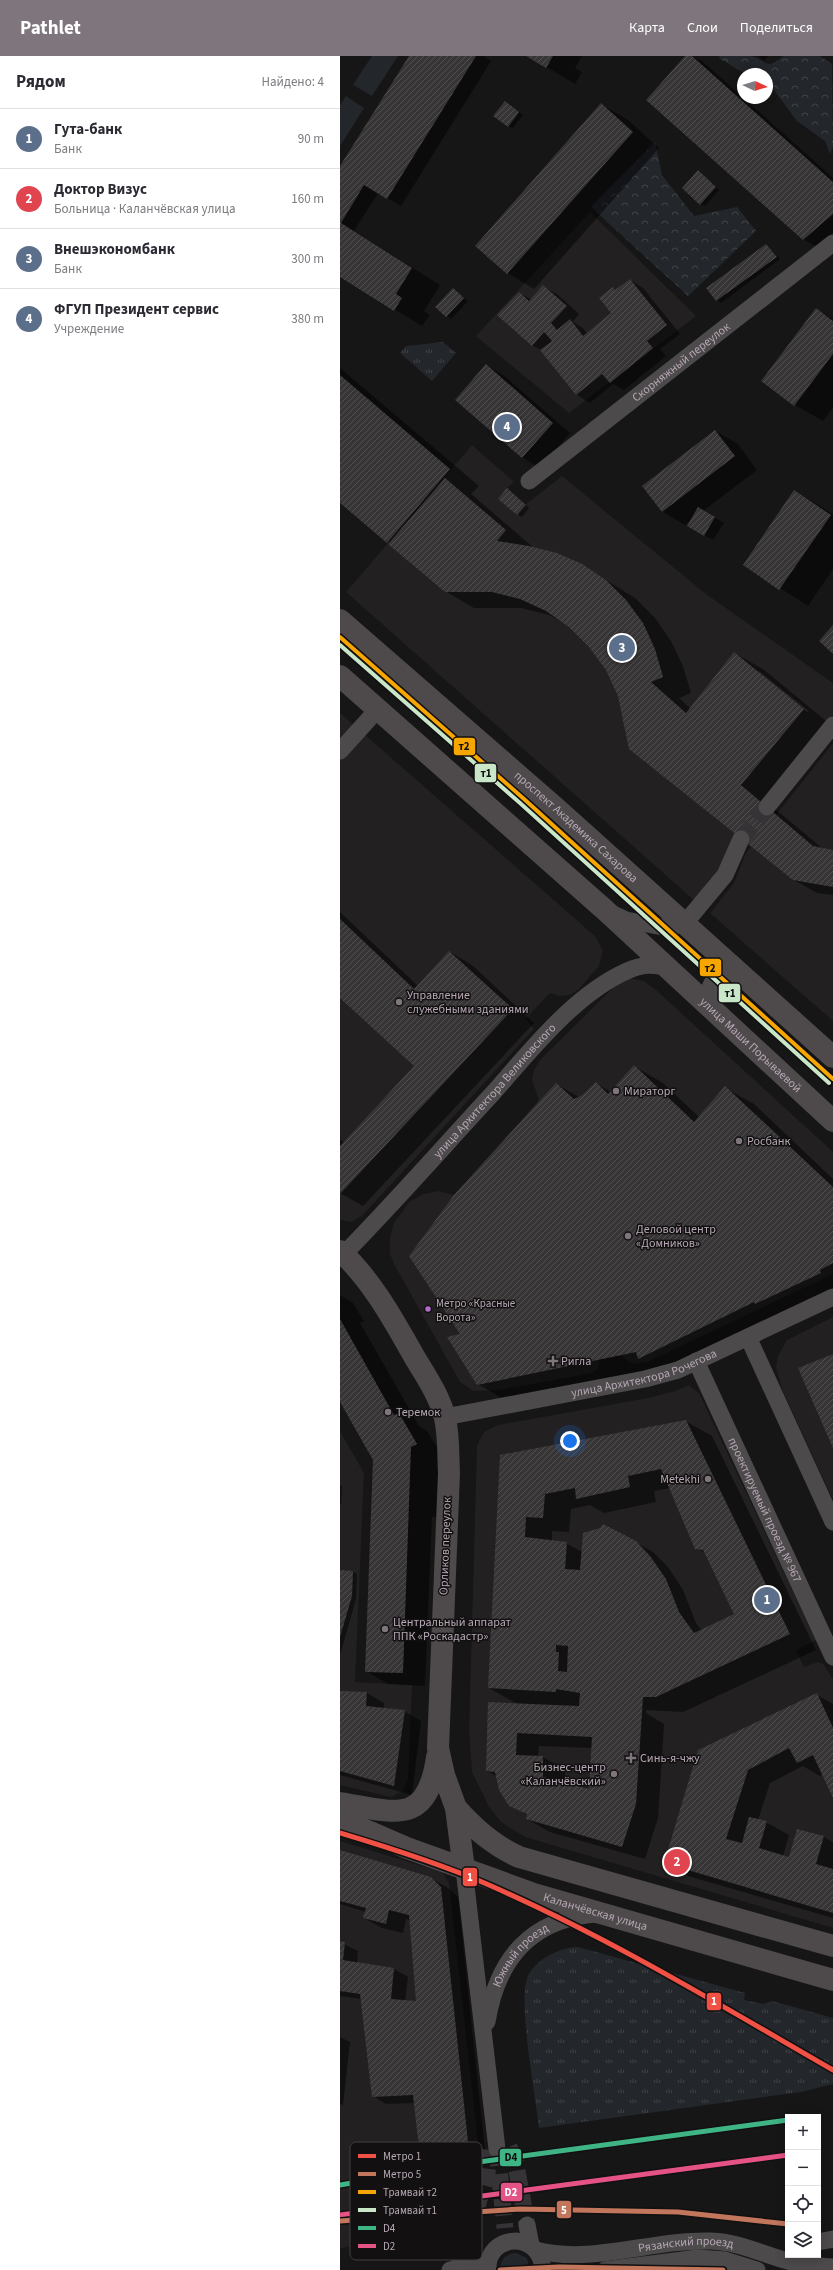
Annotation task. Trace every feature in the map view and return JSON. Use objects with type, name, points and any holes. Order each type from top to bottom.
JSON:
[{"type":"main road","name":"проспект Академика Сахарова","points":[[341,621],[685,923]]},
{"type":"main road","points":[[340,676],[606,910],[668,968]]},
{"type":"main road","points":[[685,923],[833,1057]]},
{"type":"main road","name":"улица Маши Порываевой","points":[[668,968],[833,1121]]},
{"type":"main road","name":"Орликов переулок","points":[[342,1253],[386,1308],[424,1374],[445,1417],[449,1473],[438,1748],[444,1775],[456,1808],[464,1869]]},
{"type":"main road","points":[[340,1803],[400,1812],[419,1804],[428,1795],[435,1772],[438,1748]]},
{"type":"main road","points":[[456,1808],[477,1831],[499,1848],[519,1857],[833,1946]]},
{"type":"main road","name":"Каланчёвская улица","points":[[340,1819],[464,1869],[534,1894],[833,1980]]},
{"type":"street","name":"Скорняжный переулок","points":[[529,481],[833,243]]},
{"type":"street","points":[[340,751],[378,710]]},
{"type":"street","points":[[767,807],[833,725]]},
{"type":"street","points":[[606,910],[626,920],[668,928],[685,923],[725,875],[741,839]]},
{"type":"street","name":"улица Архитектора Великовского","points":[[342,1253],[381,1216],[561,1017],[604,984],[627,971],[643,965],[668,968]]},
{"type":"street","points":[[714,1010],[709,997],[709,991],[715,979],[727,973],[746,978]]},
{"type":"street","name":"улица Архитектора Рочегова","points":[[445,1417],[646,1379],[678,1370],[833,1297]]},
{"type":"street","points":[[748,1337],[833,1522]]},
{"type":"street","name":"проектируемый проезд № 967","points":[[696,1362],[831,1648]]},
{"type":"street","name":"Южный проезд","points":[[464,1869],[484,2040],[499,2148]]},
{"type":"street","name":"Южный проезд","points":[[484,2040],[490,2004],[498,1980],[506,1963],[517,1949],[538,1930],[554,1922],[583,1914],[600,1913]]},
{"type":"street","points":[[527,2225],[533,2247],[540,2256],[543,2270]]},
{"type":"street","points":[[459,2260],[455,2270],[473,2269],[482,2266],[491,2259],[505,2228]]},
{"type":"street","points":[[821,2241],[833,2239]]},
{"type":"street","name":"Рязанский проезд","points":[[491,2259],[510,2241],[524,2242],[533,2247],[567,2255],[672,2243],[712,2241],[755,2250],[789,2262],[833,2267]]},
{"type":"street","points":[[755,2250],[785,2249]]},
{"type":"street","name":"Рязанский проезд","points":[[605,2270],[651,2267],[698,2258],[731,2262],[757,2270]]},
{"type":"shaded area","points":[[590,212],[696,316],[569,413],[476,336]]},
{"type":"shaded area","points":[[472,445],[514,482],[507,488],[525,505],[562,476],[706,594],[833,683],[833,715],[732,841],[719,871],[695,901],[346,592]]},
{"type":"shaded area","points":[[340,713],[595,936],[603,951],[599,966],[579,989],[570,995],[559,996],[550,993],[543,1000],[526,1019],[534,1029],[362,1216],[351,1222],[340,1220]]},
{"type":"shaded area","points":[[833,743],[833,1021],[710,913],[734,883],[746,853]]},
{"type":"shaded area","name":"Деловой центр «Домников»","points":[[628,978],[644,981],[656,990],[833,1152],[833,1274],[647,1362],[632,1364],[620,1355],[600,1359],[598,1369],[592,1373],[499,1390],[473,1391],[460,1382],[394,1264],[390,1254],[390,1237],[394,1223],[409,1202],[424,1194],[438,1191],[454,1195],[539,1100],[532,1080],[534,1070],[540,1060],[619,982]]},
{"type":"shaded area","points":[[833,1317],[833,1500],[782,1389],[776,1367],[778,1356],[787,1340]]},
{"type":"shaded area","points":[[689,1385],[699,1393],[816,1640],[796,1650],[804,1667],[818,1662],[823,1664],[833,1679],[833,1928],[525,1837],[501,1822],[489,1807],[472,1772],[469,1732],[477,1446],[480,1439],[484,1432],[498,1425],[648,1398],[675,1391]]},
{"type":"shaded area","points":[[340,1431],[364,1473],[355,1682],[412,1685],[408,1780],[403,1791],[391,1797],[340,1785]]},
{"type":"shaded area","points":[[340,1841],[443,1873],[449,1883],[478,2142],[350,2142],[350,2247],[340,2248]]},
{"type":"green space","points":[[372,56],[398,56],[372,96],[353,85]]},
{"type":"green space","points":[[719,56],[751,56],[769,64],[777,61],[783,56],[820,56],[832,64],[833,147],[830,154],[825,141],[797,121],[773,89],[773,68],[737,69],[720,59]]},
{"type":"green space","points":[[346,96],[364,108],[340,146],[340,105]]},
{"type":"green space","points":[[655,142],[662,175],[694,216],[737,207],[756,231],[688,296],[591,207]]},
{"type":"green space","points":[[443,342],[456,353],[432,381],[400,353],[406,346]]},
{"type":"green space","points":[[578,1947],[745,1993],[744,2000],[763,2004],[772,2001],[833,2018],[833,2084],[801,2092],[539,2128],[528,2050],[525,1988],[528,1976],[543,1959],[564,1949]]},
{"type":"green space","points":[[516,2253],[527,2258],[530,2270],[500,2270],[502,2260],[509,2254]]},
{"type":"building","points":[[409,56],[476,56],[387,199],[364,185],[341,223],[412,268],[396,294],[402,298],[394,311],[340,277],[340,166]]},
{"type":"building","points":[[526,56],[553,56],[546,68]]},
{"type":"building","points":[[685,56],[692,56],[737,96],[737,104],[746,104],[833,182],[833,214],[803,240],[646,100]]},
{"type":"building","points":[[505,101],[519,112],[508,127],[493,116]]},
{"type":"building","points":[[601,103],[633,132],[507,274],[475,246]]},
{"type":"building","points":[[698,170],[716,187],[700,205],[682,188]]},
{"type":"building","points":[[766,244],[777,257],[716,301],[706,288]]},
{"type":"building","points":[[630,279],[667,325],[647,341],[653,348],[610,383],[602,374],[576,395],[540,350],[552,341],[544,332],[532,346],[497,315],[519,292],[529,301],[543,285],[567,306],[551,323],[557,330],[570,319],[583,336],[611,313],[599,298],[613,287],[615,290]]},
{"type":"building","points":[[453,288],[464,298],[446,317],[435,307]]},
{"type":"building","points":[[816,308],[833,321],[833,354],[794,406],[761,381]]},
{"type":"building","points":[[486,364],[553,423],[522,458],[455,400]]},
{"type":"building","points":[[340,375],[450,469],[387,543],[340,503]]},
{"type":"building","points":[[715,430],[735,456],[662,512],[642,486]]},
{"type":"building","points":[[445,478],[506,530],[497,541],[529,546],[557,553],[582,564],[606,580],[626,600],[643,623],[655,649],[663,677],[651,682],[686,713],[734,652],[804,709],[741,785],[813,846],[833,850],[833,887],[793,880],[629,749],[618,696],[606,670],[589,647],[569,627],[546,611],[520,599],[492,592],[445,592],[388,544]]},
{"type":"building","points":[[507,488],[526,505],[517,515],[498,499]]},
{"type":"building","points":[[794,490],[831,515],[779,590],[743,565]]},
{"type":"building","points":[[698,507],[715,517],[704,536],[687,526]]},
{"type":"building","points":[[833,625],[833,654],[819,641]]},
{"type":"building","points":[[340,919],[414,989],[449,951],[513,1009],[340,1194],[340,1146],[414,1066],[340,998]]},
{"type":"building","name":"Деловой центр «Домников»","points":[[634,1065],[694,1122],[725,1086],[833,1187],[833,1263],[820,1270],[821,1273],[755,1304],[754,1302],[638,1359],[636,1352],[477,1385],[447,1337],[460,1334],[409,1256],[454,1195],[556,1083],[574,1099],[582,1095],[596,1082],[608,1094]]},
{"type":"building","points":[[340,1319],[394,1415],[399,1413],[417,1444],[411,1447],[403,1673],[365,1672],[373,1460],[340,1402]]},
{"type":"building","points":[[833,1354],[833,1448],[798,1368]]},
{"type":"building","points":[[686,1420],[790,1634],[656,1697],[643,1697],[636,1804],[622,1847],[526,1819],[527,1814],[509,1806],[499,1790],[495,1772],[486,1771],[488,1702],[579,1706],[580,1693],[556,1689],[556,1692],[488,1688],[500,1455]],"holes":[[[661,1469],[695,1549],[703,1550],[734,1614],[694,1633],[679,1612],[666,1579],[650,1556],[636,1541],[603,1524],[600,1528],[583,1533],[580,1570],[565,1569],[567,1542],[525,1537],[526,1517],[543,1518],[545,1494],[575,1488],[576,1499],[630,1487],[628,1476]],[[556,1645],[568,1646],[567,1672],[558,1671],[559,1652],[556,1652]],[[517,1733],[592,1737],[589,1789],[543,1777],[543,1756],[516,1755]]]},
{"type":"building","points":[[340,1570],[353,1571],[352,1596],[340,1637]]},
{"type":"building","points":[[340,1691],[367,1692],[366,1706],[405,1710],[394,1786],[340,1771]]},
{"type":"building","points":[[817,1693],[833,1728],[833,1798],[813,1755],[797,1763],[789,1748],[748,1770],[726,1839],[742,1843],[749,1817],[767,1821],[759,1848],[789,1857],[797,1829],[824,1836],[816,1864],[833,1869],[833,1913],[664,1863],[698,1750]]},
{"type":"building","points":[[340,1850],[431,1877],[441,1887],[468,2142],[418,2142],[413,2095],[372,2097],[360,1994],[340,1991],[340,1941],[345,1942],[343,1960],[394,1968],[391,1999],[416,2001],[409,1915],[389,1910],[386,1924],[363,1918],[366,1908],[340,1901]]},
{"type":"tunnel","points":[[741,839],[767,807]]},
{"type":"tunnel","points":[[509,2147],[515,2160],[527,2225]]},
{"type":"tunnel","points":[[497,2149],[505,2228]]},
{"type":"tunnel","points":[[482,2190],[487,2173],[490,2150]]},
{"type":"metro line","name":"1","points":[[340,1833],[434,1863],[489,1885],[533,1905],[620,1949],[833,2070]]},
{"type":"metro line","name":"5","points":[[482,2212],[520,2209],[678,2212],[785,2224]]},
{"type":"metro line","name":"5","points":[[340,2221],[350,2220]]},
{"type":"metro line","name":"5","points":[[500,2270],[559,2267],[723,2270]]},
{"type":"tram line","name":"т2","points":[[340,637],[524,799],[833,1079]]},
{"type":"tram line","name":"т1","points":[[340,645],[520,803],[829,1083]]},
{"type":"transit line","name":"D4","points":[[482,2162],[785,2120]]},
{"type":"transit line","name":"D2","points":[[482,2196],[785,2155]]},
{"type":"transit line","name":"D4","points":[[340,2185],[350,2183]]},
{"type":"transit line","name":"D2","points":[[340,2215],[350,2214]]},
{"type":"place","name":"ФГУП Президент сервис","points":[[507,427]]},
{"type":"place","name":"Внешэкономбанк","points":[[622,648]]},
{"type":"place","name":"Управление служебными зданиями","points":[[399,1002]]},
{"type":"place","name":"Мираторг","points":[[616,1091]]},
{"type":"place","name":"Росбанк","points":[[739,1141]]},
{"type":"place","name":"Деловой центр «Домников»","points":[[628,1236]]},
{"type":"place","name":"Метро «Красные Ворота»","points":[[428,1309]]},
{"type":"place","name":"Ригла","points":[[553,1361]]},
{"type":"place","name":"Теремок","points":[[388,1412]]},
{"type":"place","name":"Metekhi","points":[[708,1479]]},
{"type":"place","name":"Гута-банк","points":[[767,1600]]},
{"type":"place","name":"Центральный аппарат ППК «Роскадастр»","points":[[385,1629]]},
{"type":"place","name":"Синь-я-чжу","points":[[631,1758]]},
{"type":"place","name":"Бизнес-центр «Каланчёвский»","points":[[614,1774]]},
{"type":"place","name":"Доктор Визус","points":[[677,1862]]}]
